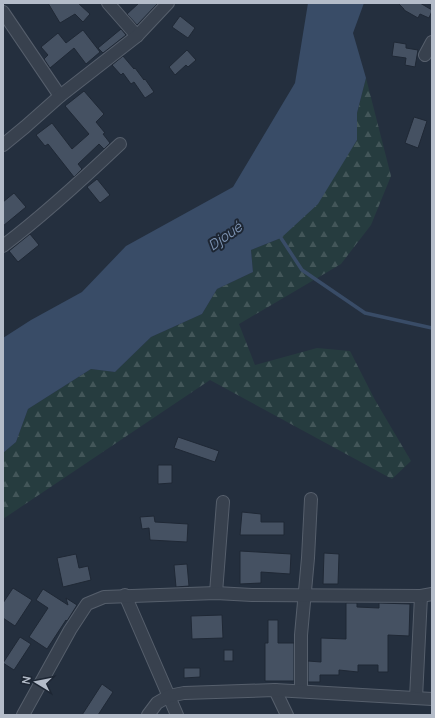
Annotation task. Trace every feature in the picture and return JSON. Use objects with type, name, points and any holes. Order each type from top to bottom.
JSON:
[{"type":"street","points":[[108,3],[137,36]]},
{"type":"street","points":[[3,145],[60,96],[137,36],[168,3]]},
{"type":"street","points":[[3,12],[60,96]]},
{"type":"street","points":[[425,55],[432,42]]},
{"type":"street","points":[[3,246],[39,218],[82,181],[120,144]]},
{"type":"street","points":[[301,691],[301,635],[311,499]]},
{"type":"street","points":[[216,593],[223,502]]},
{"type":"street","points":[[23,715],[70,630],[87,604],[104,597],[125,595],[216,593],[252,595],[426,595],[416,698]]},
{"type":"street","points":[[125,595],[177,715]]},
{"type":"street","points":[[275,690],[287,715]]},
{"type":"street","points":[[148,715],[157,703],[169,696],[184,693],[275,690],[432,699]]},
{"type":"green space","points":[[366,78],[391,176],[371,225],[341,264],[239,324],[255,365],[317,348],[350,351],[375,400],[411,461],[392,479],[210,380],[3,519],[3,453],[16,442],[28,409],[91,369],[115,372],[151,337],[202,314],[217,289],[253,272],[251,250],[281,238],[357,140],[357,113]]},
{"type":"water","name":"Djoué","points":[[308,3],[364,3],[353,33],[366,78],[357,113],[357,140],[318,204],[281,238],[251,250],[253,272],[217,289],[202,314],[151,337],[115,372],[91,369],[28,409],[16,442],[3,453],[3,338],[31,320],[82,292],[126,246],[233,187],[295,83]]},
{"type":"building","points":[[48,3],[78,3],[90,14],[83,22],[75,14],[60,23]]},
{"type":"building","points":[[139,3],[158,3],[137,25],[127,14]]},
{"type":"building","points":[[398,3],[420,3],[432,11],[429,18],[420,14],[418,18],[404,10]]},
{"type":"building","points":[[180,16],[195,28],[188,38],[172,27]]},
{"type":"building","points":[[121,29],[126,35],[103,53],[98,48]]},
{"type":"building","points":[[83,30],[100,52],[86,64],[74,48],[50,68],[44,59],[48,55],[41,47],[58,33],[66,43]]},
{"type":"building","points":[[394,42],[406,44],[406,48],[418,50],[415,67],[405,65],[406,58],[392,56]]},
{"type":"building","points":[[187,50],[196,60],[188,67],[186,65],[175,75],[169,67]]},
{"type":"building","points":[[123,56],[144,80],[145,79],[154,92],[145,98],[134,82],[131,84],[123,73],[121,75],[112,65]]},
{"type":"building","points":[[84,91],[104,114],[96,122],[105,133],[103,134],[110,143],[104,149],[99,144],[78,164],[82,169],[74,177],[48,144],[45,146],[36,135],[52,123],[72,149],[89,134],[65,106]]},
{"type":"building","points":[[414,117],[427,121],[418,148],[405,143]]},
{"type":"building","points":[[97,179],[110,195],[100,203],[87,187]]},
{"type":"building","points":[[14,193],[26,207],[3,226],[3,202]]},
{"type":"building","points":[[30,234],[39,245],[18,262],[9,251]]},
{"type":"building","points":[[178,437],[219,451],[215,462],[174,448]]},
{"type":"building","points":[[158,465],[172,465],[172,483],[158,484]]},
{"type":"building","points":[[242,512],[261,514],[261,522],[284,522],[284,535],[240,535]]},
{"type":"building","points":[[154,516],[155,522],[188,524],[187,542],[150,540],[149,528],[142,529],[140,517]]},
{"type":"building","points":[[240,551],[291,554],[290,574],[261,572],[261,583],[240,584]]},
{"type":"building","points":[[324,553],[339,554],[338,584],[323,584]]},
{"type":"building","points":[[76,554],[79,568],[88,566],[91,580],[63,587],[57,558]]},
{"type":"building","points":[[187,564],[189,586],[176,587],[174,565]]},
{"type":"building","points":[[13,588],[32,600],[15,626],[3,618],[3,603]]},
{"type":"building","points":[[43,589],[68,605],[66,598],[77,605],[47,649],[29,637],[48,608],[36,600]]},
{"type":"building","points":[[346,603],[357,603],[357,607],[379,608],[379,603],[410,604],[409,636],[388,635],[388,672],[378,672],[378,665],[358,665],[358,672],[339,670],[339,675],[320,675],[320,682],[308,682],[308,661],[321,662],[321,638],[346,639]]},
{"type":"building","points":[[222,615],[223,638],[192,639],[191,616]]},
{"type":"building","points":[[268,620],[278,620],[278,643],[294,643],[294,681],[265,681],[265,643],[268,643]]},
{"type":"building","points":[[20,637],[31,644],[14,670],[3,663]]},
{"type":"building","points":[[224,650],[233,650],[233,661],[224,661]]},
{"type":"building","points":[[184,668],[200,668],[200,677],[184,678]]},
{"type":"building","points":[[102,684],[113,692],[98,715],[82,715]]},
{"type":"waterway","points":[[281,238],[302,270],[365,313],[432,328]]}]
